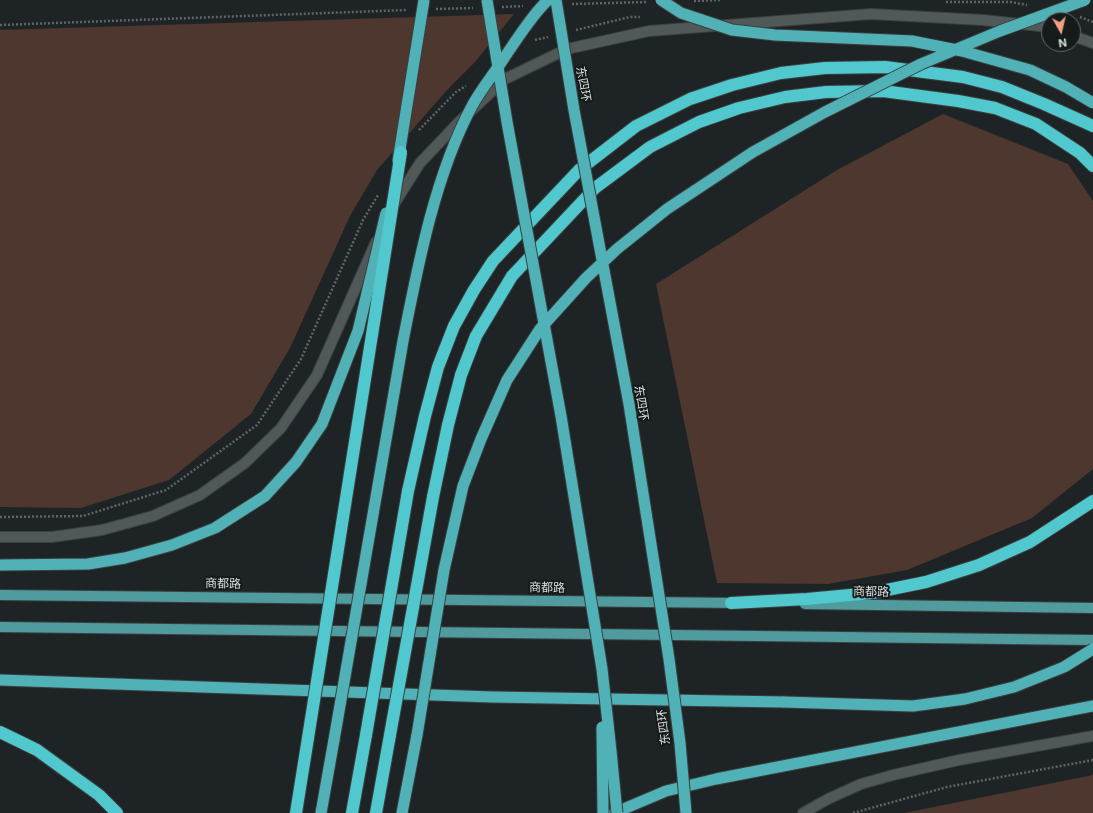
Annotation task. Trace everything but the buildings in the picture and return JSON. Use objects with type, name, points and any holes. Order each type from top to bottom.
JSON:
[{"type":"highway","points":[[487,0],[507,122],[561,416],[602,669],[611,750],[615,813],[666,791],[716,779],[1093,706]]},
{"type":"highway","points":[[321,813],[403,341],[416,276],[436,200],[451,153],[472,105],[516,40],[548,0]]},
{"type":"highway","points":[[402,813],[444,570],[463,486],[481,438],[507,380],[540,329],[581,284],[617,249],[667,210],[753,152],[825,112],[921,64],[1007,29],[1085,0]]},
{"type":"highway","points":[[656,1],[681,13],[732,30],[775,35],[912,41],[962,51],[1030,70],[1066,87],[1093,103]]},
{"type":"highway","name":"东四环","points":[[560,2],[579,134],[629,404],[670,659],[686,813]]},
{"type":"highway","points":[[296,813],[401,152],[427,5]]},
{"type":"highway","points":[[352,813],[408,491],[424,416],[438,367],[454,326],[474,290],[493,261],[579,170],[636,126],[690,99],[732,85],[781,73],[825,68],[885,67],[963,77],[1002,87],[1093,126]]},
{"type":"highway","points":[[376,813],[433,497],[448,425],[461,375],[476,336],[512,276],[595,188],[650,147],[699,122],[739,108],[786,97],[826,92],[883,91],[958,101],[995,108],[1036,124],[1080,153],[1093,166]]},
{"type":"highway","points":[[0,565],[88,564],[125,558],[172,545],[215,528],[265,496],[296,462],[322,424],[328,410],[358,331],[401,152]]},
{"type":"highway","points":[[731,603],[807,599],[872,593],[926,582],[979,565],[1030,542],[1093,501]]},
{"type":"highway","points":[[0,680],[484,697],[784,702],[913,706],[965,699],[1014,687],[1064,668],[1093,649]]},
{"type":"highway","points":[[602,669],[603,813]]},
{"type":"highway","points":[[0,732],[37,750],[99,795],[116,813]]},
{"type":"main road","name":"商都路","points":[[0,595],[1093,608]]},
{"type":"main road","points":[[0,627],[1093,640]]},
{"type":"street","points":[[0,537],[52,537],[102,530],[152,516],[200,495],[245,463],[281,428],[317,374],[390,210],[420,163],[459,122],[505,79],[567,49],[649,31],[871,14],[983,20],[1041,26]]},
{"type":"street","points":[[1081,39],[1093,43]]},
{"type":"street","points":[[803,813],[862,784],[893,775],[959,760],[1093,736]]},
{"type":"path","points":[[690,1],[722,0]]},
{"type":"path","points":[[560,2],[656,1]]},
{"type":"path","points":[[427,5],[477,8]]},
{"type":"path","points":[[501,7],[524,6]]},
{"type":"path","points":[[0,25],[413,10]]},
{"type":"path","points":[[853,813],[948,787],[1093,760]]},
{"type":"shaded area","points":[[514,14],[475,62],[448,89],[377,170],[350,216],[290,348],[251,414],[169,480],[81,508],[0,507],[0,30]]},
{"type":"shaded area","points":[[943,114],[1068,164],[1093,201],[1093,469],[1032,518],[907,570],[828,584],[717,583],[656,284],[837,170]]},
{"type":"shaded area","points":[[1093,775],[1093,813],[904,813]]}]
